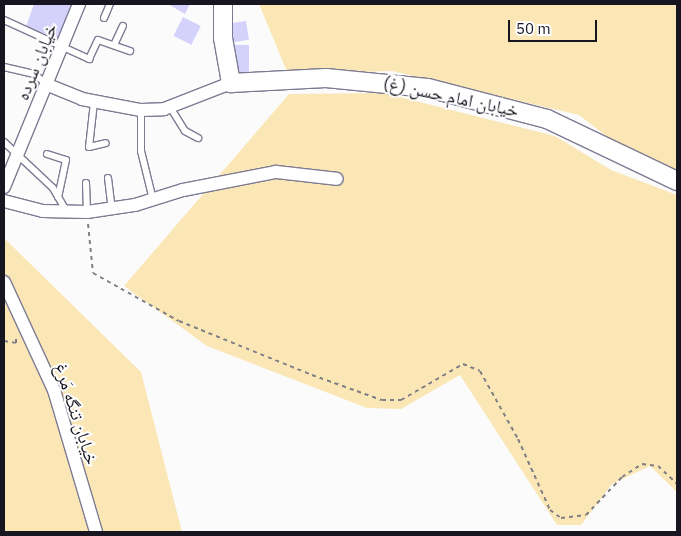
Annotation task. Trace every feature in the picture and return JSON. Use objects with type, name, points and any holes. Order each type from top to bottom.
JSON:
[{"type":"main road","points":[[222,4],[223,38],[231,83]]},
{"type":"main road","name":"خیابان امام حسن (غ)","points":[[231,83],[326,78],[428,88],[547,119],[677,181]]},
{"type":"street","name":"خیابان سرده","points":[[4,186],[16,151],[48,85],[79,4]]},
{"type":"street","points":[[48,85],[94,102],[141,110],[170,107],[231,83]]},
{"type":"street","points":[[4,202],[67,212],[87,212],[112,209],[153,200],[183,190],[276,172],[336,180]]},
{"type":"street","name":"خیابان تنگه مَرغ","points":[[4,282],[54,390],[96,532]]},
{"type":"lane","points":[[104,18],[110,4]]},
{"type":"lane","points":[[4,20],[89,59],[98,40],[130,51]]},
{"type":"lane","points":[[114,45],[123,26]]},
{"type":"lane","points":[[4,67],[34,74],[48,85]]},
{"type":"lane","points":[[94,102],[90,146],[106,143]]},
{"type":"lane","points":[[170,107],[184,131],[198,138]]},
{"type":"lane","points":[[141,110],[141,151],[153,200]]},
{"type":"lane","points":[[4,142],[16,151],[58,197],[67,212]]},
{"type":"lane","points":[[47,154],[66,160],[58,197]]},
{"type":"lane","points":[[108,178],[112,209]]},
{"type":"lane","points":[[86,183],[87,212]]},
{"type":"path","points":[[87,212],[93,273],[219,339],[382,400],[401,400],[463,364],[480,371],[518,438],[550,510],[561,518],[586,515],[622,478],[642,464],[658,466],[677,484]]},
{"type":"shaded area","points":[[259,4],[677,4],[677,173],[632,156],[579,115],[392,71],[288,74]]},
{"type":"shaded area","points":[[384,93],[555,136],[611,170],[677,195],[677,492],[650,466],[612,484],[581,525],[557,525],[460,375],[401,409],[367,408],[207,346],[124,286],[289,94]]},
{"type":"shaded area","points":[[4,238],[141,372],[182,532],[4,532]]},
{"type":"building","points":[[34,4],[73,4],[61,39],[26,27]]},
{"type":"building","points":[[168,4],[190,4],[185,14]]},
{"type":"building","points":[[183,17],[201,26],[191,45],[173,36]]},
{"type":"building","points":[[246,21],[249,40],[234,42],[231,23]]},
{"type":"building","points":[[231,45],[249,45],[249,80],[231,80]]}]
